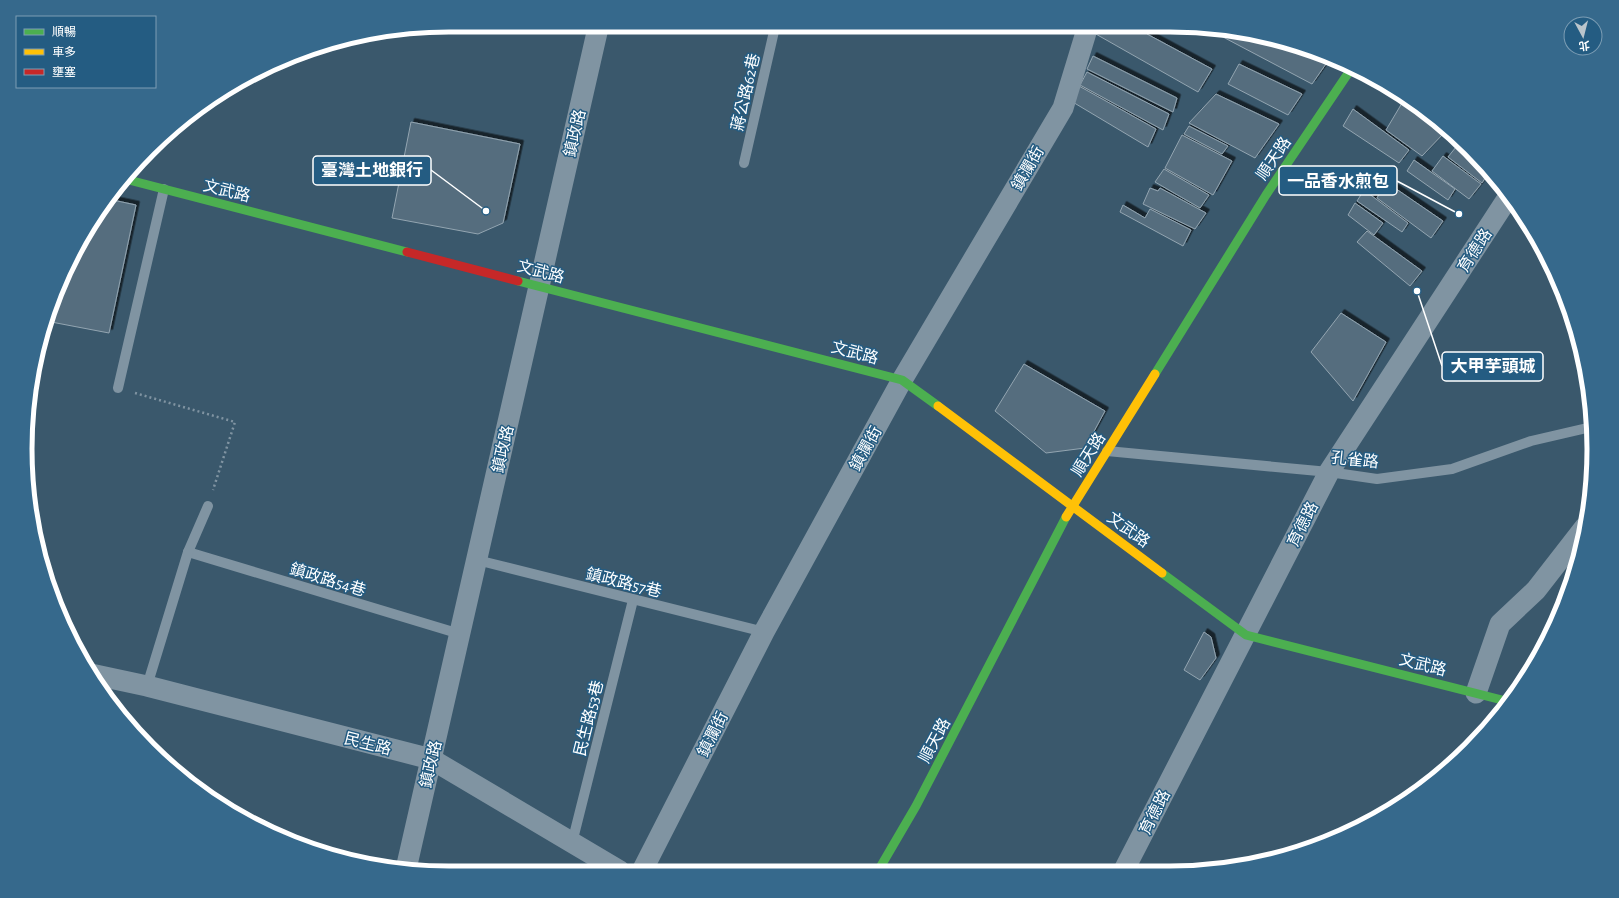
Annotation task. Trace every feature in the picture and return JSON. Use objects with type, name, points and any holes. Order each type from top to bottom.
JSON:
[{"type":"main road","name":"順天路","points":[[881,866],[916,806],[1072,506],[1266,195],[1349,73]]},
{"type":"main road","name":"文武路","points":[[130,180],[902,380],[1246,635],[1503,700]]},
{"type":"street","name":"鎮政路","points":[[407,863],[597,32]]},
{"type":"street","name":"鎮瀾街","points":[[645,866],[764,632],[902,380],[1063,108],[1086,32]]},
{"type":"street","name":"育德路","points":[[1126,866],[1329,472],[1506,201]]},
{"type":"street","points":[[1476,693],[1500,624],[1536,590],[1578,537]]},
{"type":"street","name":"民生路","points":[[99,676],[147,686],[431,759],[611,866]]},
{"type":"lane","name":"蔣公路62巷","points":[[744,163],[774,32]]},
{"type":"lane","points":[[118,388],[164,189]]},
{"type":"lane","name":"孔雀路","points":[[1107,451],[1329,472],[1377,479],[1452,469],[1532,441],[1586,428]]},
{"type":"lane","points":[[147,686],[188,552],[208,506]]},
{"type":"lane","name":"鎮政路54巷","points":[[188,552],[460,634]]},
{"type":"lane","name":"鎮政路57巷","points":[[477,560],[764,632]]},
{"type":"lane","name":"民生路53巷","points":[[572,843],[633,600]]},
{"type":"path","points":[[118,388],[235,422],[208,506]]},
{"type":"building","points":[[1148,32],[1147,34],[1212,69],[1198,92],[1094,33]]},
{"type":"building","points":[[1220,36],[1278,46],[1327,63],[1312,84]]},
{"type":"building","points":[[1093,56],[1177,98],[1173,112],[1087,69]]},
{"type":"building","points":[[1239,64],[1302,94],[1288,115],[1228,84]]},
{"type":"building","points":[[1087,72],[1169,114],[1163,130],[1080,85]]},
{"type":"building","points":[[1079,86],[1156,129],[1148,147],[1071,101]]},
{"type":"building","points":[[1216,94],[1279,124],[1255,158],[1189,123]]},
{"type":"building","points":[[1402,102],[1443,134],[1422,156],[1386,130]]},
{"type":"building","points":[[1353,109],[1409,150],[1399,163],[1343,126]]},
{"type":"building","points":[[411,122],[520,144],[503,223],[478,234],[392,218]]},
{"type":"building","points":[[1189,126],[1228,146],[1222,154],[1184,134]]},
{"type":"building","points":[[1182,135],[1232,161],[1213,195],[1165,168]]},
{"type":"building","points":[[1457,146],[1486,177],[1482,183],[1448,157]]},
{"type":"building","points":[[1443,156],[1481,184],[1469,199],[1432,171]]},
{"type":"building","points":[[1414,160],[1455,189],[1448,200],[1407,171]]},
{"type":"building","points":[[1164,169],[1209,195],[1200,208],[1155,182]]},
{"type":"building","points":[[1386,182],[1443,221],[1431,238],[1377,198]]},
{"type":"building","points":[[1150,188],[1158,191],[1160,188],[1206,213],[1195,229],[1143,204]]},
{"type":"building","points":[[1364,190],[1408,223],[1402,232],[1357,201]]},
{"type":"building","points":[[114,200],[136,205],[109,333],[52,322],[75,265],[88,240]]},
{"type":"building","points":[[1355,203],[1383,223],[1374,235],[1348,215]]},
{"type":"building","points":[[1123,205],[1145,218],[1150,209],[1191,230],[1183,246],[1120,212]]},
{"type":"building","points":[[1367,231],[1422,271],[1410,286],[1357,242]]},
{"type":"building","points":[[1341,313],[1386,342],[1353,401],[1311,352]]},
{"type":"building","points":[[1024,364],[1105,411],[1085,448],[1046,453],[995,411]]},
{"type":"building","points":[[1204,632],[1211,637],[1216,658],[1200,680],[1184,670]]},
{"type":"traffic: fast","points":[[1155,374],[1266,195],[1349,73]]},
{"type":"traffic: fast","points":[[130,180],[407,252]]},
{"type":"traffic: fast","points":[[518,281],[902,380],[938,406]]},
{"type":"traffic: fast","points":[[881,866],[916,806],[1066,517]]},
{"type":"traffic: fast","points":[[1162,573],[1246,635],[1503,700]]},
{"type":"traffic: slow","points":[[1066,517],[1155,374]]},
{"type":"traffic: slow","points":[[938,406],[1162,573]]},
{"type":"traffic: jam","points":[[407,252],[518,281]]},
{"type":"place","name":"臺灣土地銀行","points":[[486,211]]},
{"type":"place","name":"一品香水煎包","points":[[1459,214]]},
{"type":"place","name":"大甲芋頭城","points":[[1417,291]]}]
